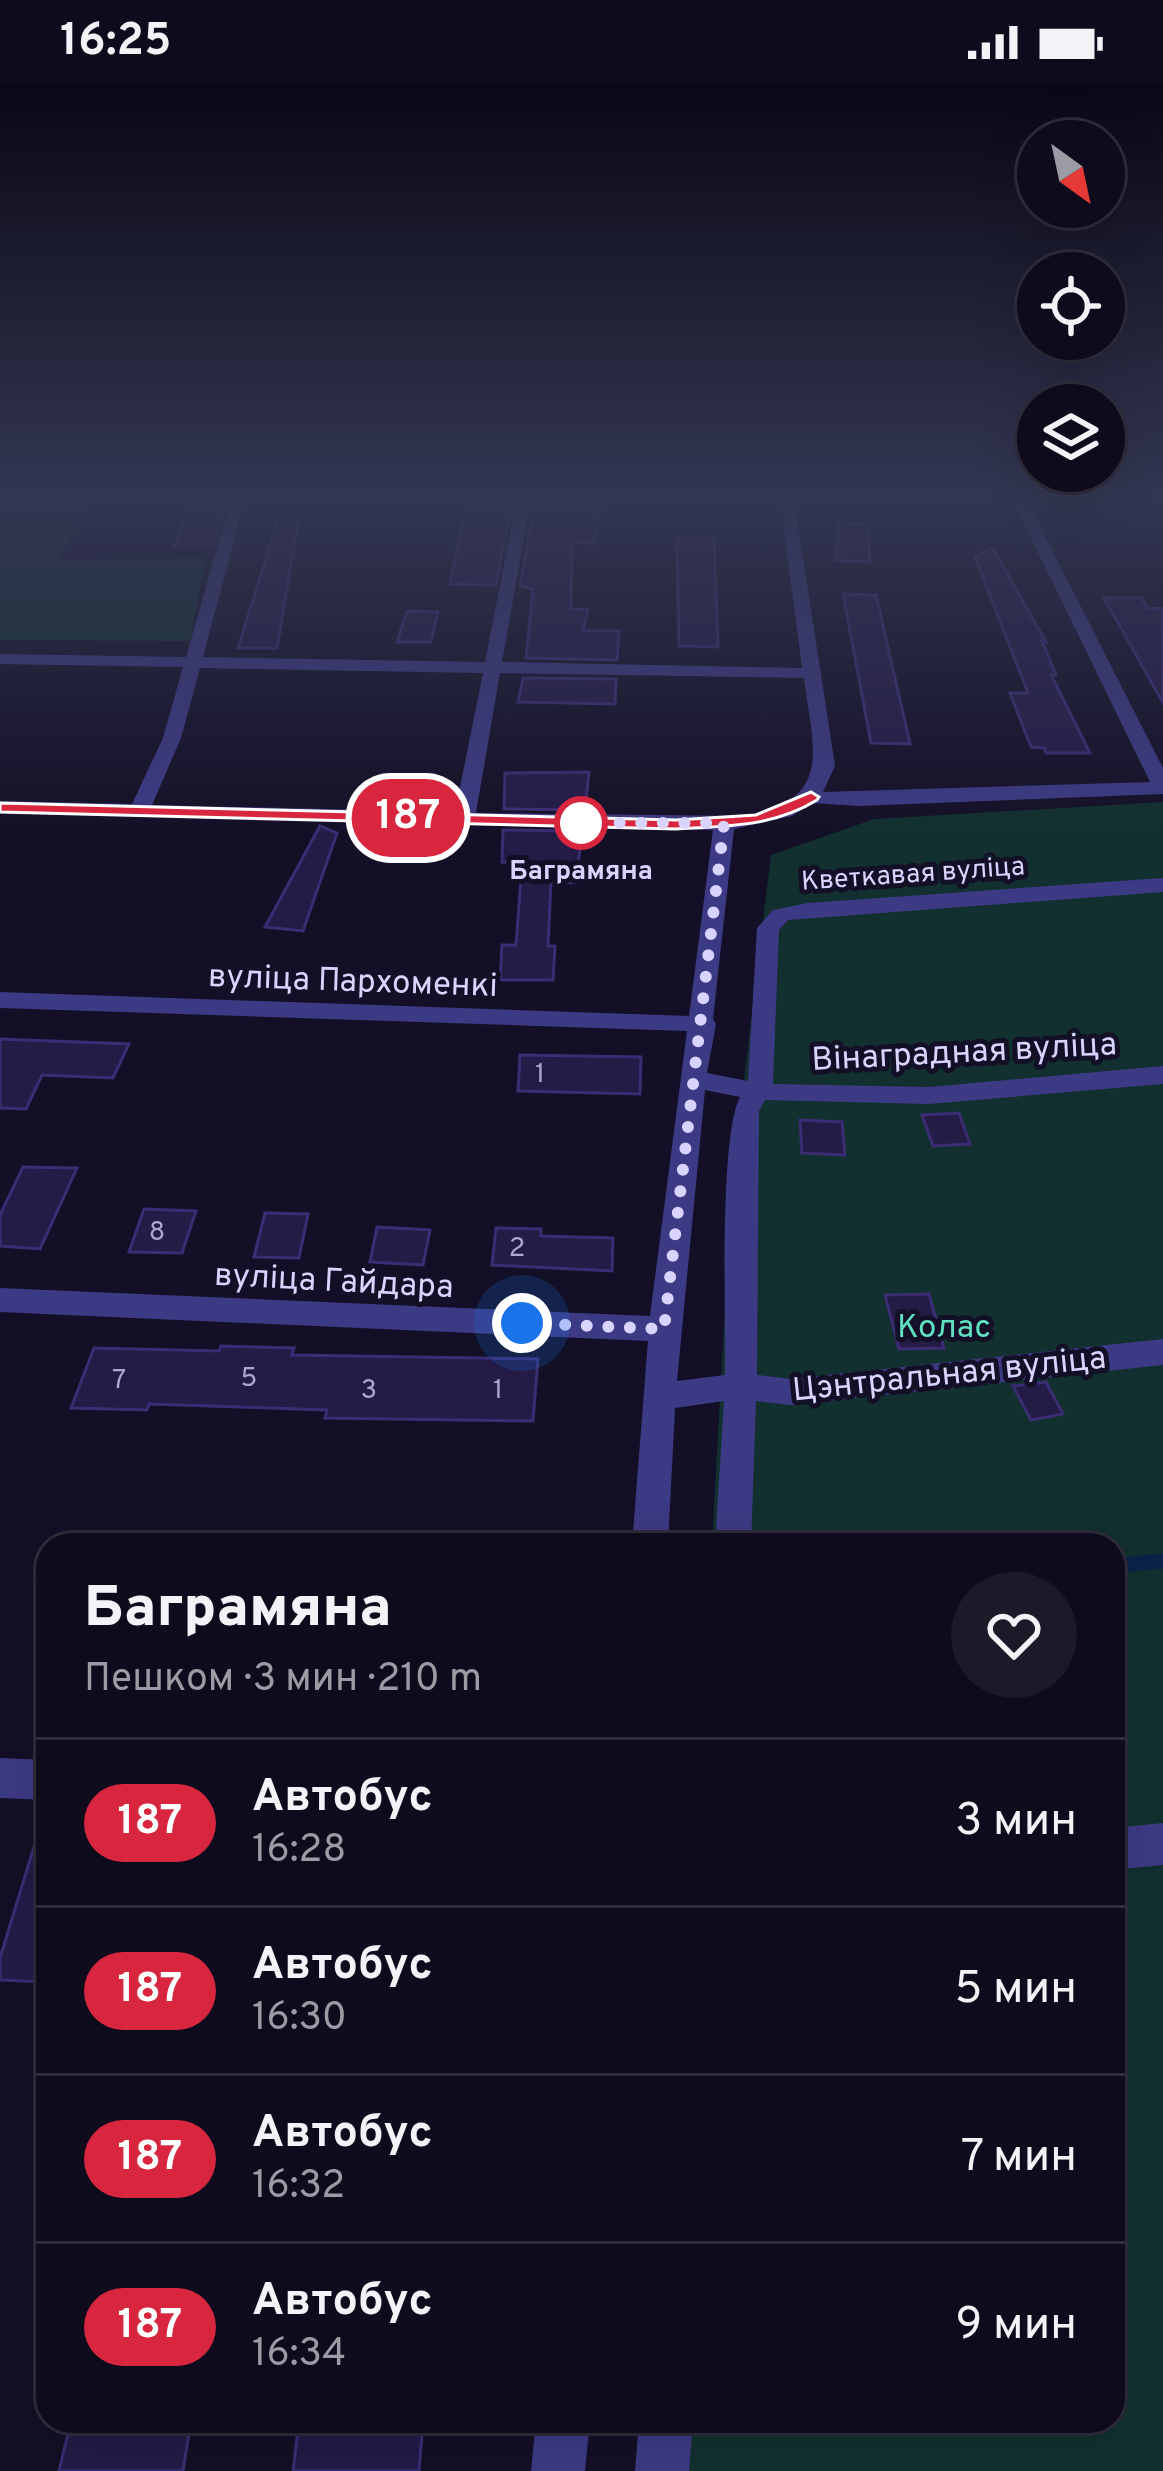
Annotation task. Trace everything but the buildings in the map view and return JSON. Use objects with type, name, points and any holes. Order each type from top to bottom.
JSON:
[{"type":"street","points":[[139,811],[172,738],[208,610]]},
{"type":"street","points":[[464,820],[504,610]]},
{"type":"street","points":[[0,807],[724,823],[790,810],[811,797],[825,766],[805,610]]},
{"type":"street","points":[[811,797],[859,800],[1163,788],[1074,610]]},
{"type":"street","points":[[0,659],[814,673]]},
{"type":"street","points":[[651,1533],[664,1329],[698,1080],[724,823]]},
{"type":"street","name":"Кветкавая вуліца","points":[[735,1533],[743,1439],[739,1386],[743,1148],[746,1111],[760,1082],[768,928],[781,915],[1163,885]]},
{"type":"street","name":"вуліца Пархоменкі","points":[[0,1000],[704,1024]]},
{"type":"street","name":"Вінаградная вуліца","points":[[698,1080],[753,1093],[854,1098],[1163,1075]]},
{"type":"street","name":"вуліца Гайдара","points":[[0,1300],[664,1329]]},
{"type":"street","name":"Цэнтральная вуліца","points":[[663,1396],[739,1386],[791,1392],[1163,1352]]},
{"type":"street","points":[[0,1778],[36,1780]]},
{"type":"street","points":[[1125,1848],[1163,1844]]},
{"type":"street","points":[[558,2471],[562,2433]]},
{"type":"street","points":[[662,2471],[665,2433]]},
{"type":"green space","points":[[0,610],[196,610],[190,641],[0,640]]},
{"type":"green space","name":"Колас","points":[[1163,802],[1163,2471],[662,2471],[664,2433],[1125,2433],[1125,1533],[713,1533],[732,1179],[771,855],[874,819]]},
{"type":"waterway","points":[[1125,1565],[1163,1561]]},
{"type":"bus line","name":"187","points":[[0,807],[676,824],[757,820],[790,810],[811,797]]},
{"type":"place","name":"Баграмяна","points":[[581,823]]},
{"type":"route","points":[[522,1323],[664,1329],[698,1080],[724,823],[581,823]]}]
